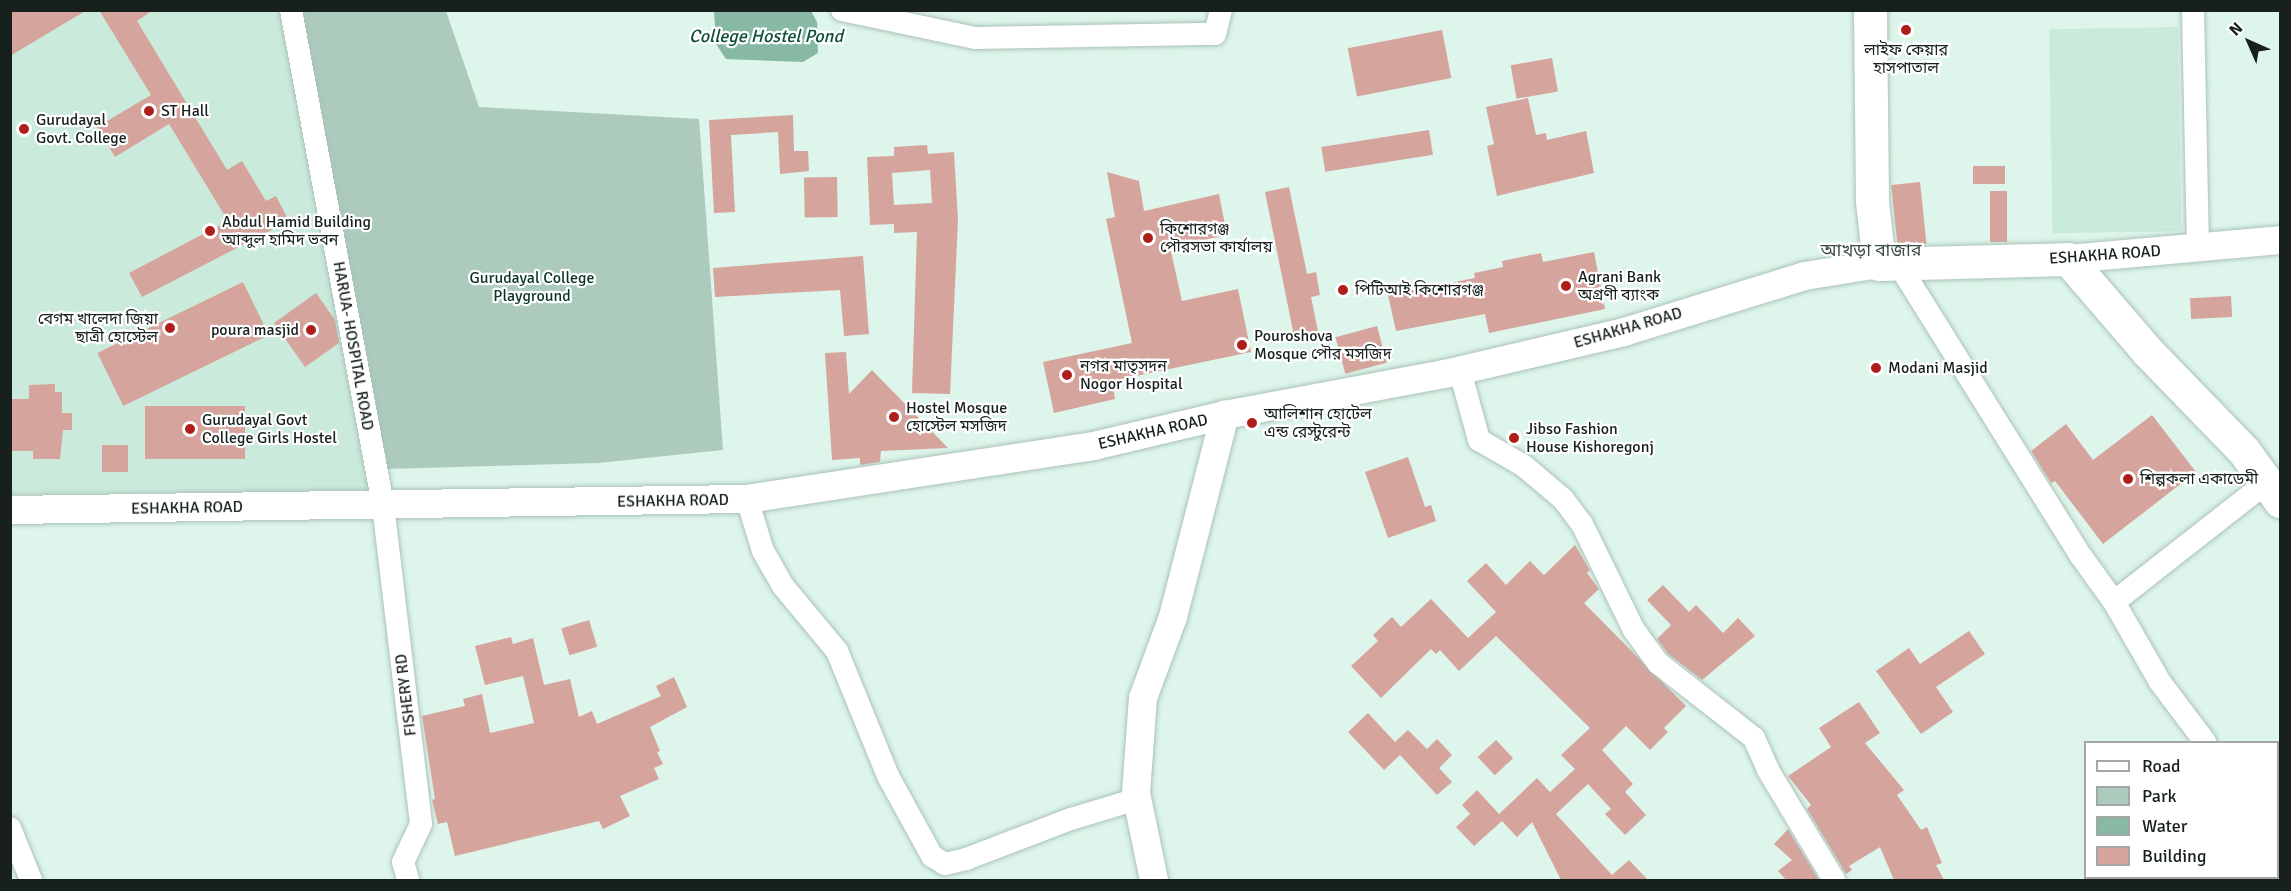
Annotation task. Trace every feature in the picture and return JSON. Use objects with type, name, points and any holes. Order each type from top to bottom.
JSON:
[{"type":"main road","points":[[1870,10],[1872,201],[1889,265]]},
{"type":"main road","points":[[2068,259],[2132,335],[2244,451],[2274,491]]},
{"type":"main road","name":"ESHAKHA ROAD","points":[[1889,265],[2068,259]]},
{"type":"street","name":"HARUA- HOSPITAL ROAD","points":[[291,10],[383,505]]},
{"type":"street","points":[[842,10],[975,38],[1215,34],[1221,10]]},
{"type":"street","points":[[2193,10],[2198,248]]},
{"type":"street","name":"ESHAKHA ROAD","points":[[2068,259],[2280,240]]},
{"type":"street","name":"ESHAKHA ROAD","points":[[10,510],[747,499],[1094,446],[1225,416],[1460,371],[1623,332],[1804,276],[1889,265]]},
{"type":"street","points":[[1889,265],[2081,556],[2114,602],[2160,682],[2204,741]]},
{"type":"street","points":[[1460,371],[1479,440],[1524,466],[1563,499],[1582,524],[1634,630],[1659,663],[1754,738],[1768,770],[1834,880]]},
{"type":"street","points":[[1154,880],[1137,799],[1143,698],[1173,617],[1225,416]]},
{"type":"street","points":[[2114,602],[2274,491]]},
{"type":"street","points":[[747,499],[763,551],[783,586],[837,651],[888,776],[932,856],[945,864],[966,859],[1071,819],[1137,799]]},
{"type":"street","name":"FISHERY RD","points":[[383,505],[421,824],[403,862],[408,880]]},
{"type":"street","points":[[10,828],[31,880]]},
{"type":"shaded area","points":[[10,11],[285,11],[380,491],[11,494]]},
{"type":"shaded area","points":[[2178,27],[2182,231],[2053,233],[2049,29]]},
{"type":"green space","name":"Gurudayal College Playground","points":[[299,11],[446,11],[479,107],[699,119],[723,450],[598,463],[385,469]]},
{"type":"water","name":"College Hostel Pond","points":[[714,11],[811,11],[817,22],[818,53],[803,62],[726,59],[716,44]]},
{"type":"building","points":[[10,10],[87,10],[10,56]]},
{"type":"building","points":[[99,10],[153,10],[137,21],[227,170],[242,161],[266,201],[276,196],[289,221],[142,297],[129,273],[228,221],[169,124],[115,157],[97,127],[151,95]]},
{"type":"building","points":[[1442,30],[1451,78],[1357,96],[1348,48]]},
{"type":"building","points":[[1552,58],[1558,91],[1517,99],[1511,65]]},
{"type":"building","points":[[1528,98],[1536,135],[1546,133],[1547,140],[1586,131],[1594,173],[1497,196],[1487,146],[1494,144],[1486,107]]},
{"type":"building","points":[[793,115],[794,151],[808,151],[809,171],[780,174],[778,132],[731,135],[735,212],[714,213],[709,120]]},
{"type":"building","points":[[1429,130],[1433,155],[1325,172],[1321,147]]},
{"type":"building","points":[[927,145],[928,154],[954,152],[958,220],[950,394],[912,393],[917,232],[894,233],[894,224],[870,225],[867,157],[894,156],[894,147]],"holes":[[[930,170],[932,203],[894,205],[892,173]]]},
{"type":"building","points":[[1973,166],[2005,166],[2005,184],[1973,184]]},
{"type":"building","points":[[1107,172],[1139,181],[1144,211],[1219,194],[1227,235],[1170,247],[1182,301],[1238,289],[1251,352],[1112,381],[1115,399],[1054,413],[1043,362],[1132,343],[1106,219],[1115,217]]},
{"type":"building","points":[[837,177],[838,217],[805,218],[804,178]]},
{"type":"building","points":[[1920,182],[1926,244],[1898,247],[1891,185]]},
{"type":"building","points":[[1289,187],[1307,274],[1316,272],[1320,295],[1311,297],[1319,336],[1295,341],[1265,192]]},
{"type":"building","points":[[1990,191],[2007,191],[2007,242],[1990,242]]},
{"type":"building","points":[[1594,252],[1605,309],[1489,333],[1485,314],[1396,331],[1388,295],[1475,278],[1474,273],[1503,267],[1502,261],[1541,253],[1543,262]]},
{"type":"building","points":[[863,256],[869,334],[844,336],[840,290],[715,297],[713,268]]},
{"type":"building","points":[[243,282],[269,335],[123,406],[97,353]]},
{"type":"building","name":"poura masjid","points":[[316,293],[335,320],[339,343],[305,367],[274,323]]},
{"type":"building","points":[[2231,296],[2232,317],[2191,319],[2190,298]]},
{"type":"building","points":[[1377,326],[1387,363],[1345,374],[1335,337]]},
{"type":"building","points":[[846,352],[849,394],[872,370],[948,448],[881,451],[880,462],[860,465],[860,458],[832,460],[825,353]]},
{"type":"building","points":[[55,384],[55,392],[62,392],[62,413],[72,413],[72,430],[63,430],[60,459],[33,459],[33,451],[10,451],[10,399],[29,399],[29,385]]},
{"type":"building","points":[[145,406],[245,406],[245,459],[145,459]]},
{"type":"building","name":"শিল্পকলা একাডেমী","points":[[2152,415],[2196,472],[2103,544],[2055,481],[2051,483],[2031,451],[2066,424],[2093,460]]},
{"type":"building","points":[[102,445],[128,445],[128,472],[102,472]]},
{"type":"building","points":[[1408,457],[1425,507],[1431,505],[1436,521],[1388,538],[1365,472]]},
{"type":"building","points":[[1575,545],[1590,570],[1587,573],[1599,589],[1584,603],[1686,706],[1664,728],[1668,732],[1650,750],[1626,726],[1602,750],[1633,784],[1625,792],[1646,815],[1625,835],[1605,814],[1611,809],[1588,784],[1556,814],[1612,875],[1629,860],[1648,880],[1561,880],[1532,822],[1517,837],[1502,821],[1474,846],[1456,827],[1470,814],[1462,805],[1477,790],[1499,814],[1537,778],[1550,792],[1575,769],[1561,755],[1590,728],[1496,636],[1459,671],[1440,650],[1436,654],[1431,649],[1381,698],[1351,666],[1378,641],[1373,635],[1392,617],[1401,627],[1431,599],[1468,638],[1496,612],[1467,581],[1486,563],[1506,585],[1530,561],[1544,575]]},
{"type":"building","points":[[1663,585],[1689,612],[1696,605],[1723,633],[1738,618],[1755,636],[1702,680],[1668,654],[1657,639],[1671,625],[1647,600]]},
{"type":"building","points":[[589,620],[597,647],[569,655],[561,628]]},
{"type":"building","points":[[1969,631],[1985,654],[1936,687],[1953,712],[1921,734],[1876,671],[1909,648],[1920,664]]},
{"type":"building","points":[[511,637],[513,644],[533,638],[544,685],[570,679],[579,717],[592,711],[597,724],[661,696],[656,686],[674,677],[687,707],[650,727],[663,764],[654,768],[659,779],[620,796],[630,816],[603,829],[599,821],[455,856],[447,822],[438,824],[432,800],[435,799],[422,716],[465,706],[463,699],[482,694],[490,733],[534,723],[523,676],[485,685],[475,646]]},
{"type":"building","points":[[1859,702],[1880,733],[1865,743],[1904,790],[1897,795],[1921,830],[1927,827],[1942,863],[1936,865],[1944,880],[1894,880],[1880,847],[1849,866],[1852,870],[1846,874],[1807,809],[1811,805],[1788,776],[1831,747],[1819,728]]},
{"type":"building","points":[[1368,713],[1395,742],[1408,730],[1427,749],[1437,739],[1452,755],[1439,768],[1452,782],[1437,795],[1400,755],[1384,770],[1348,732]]},
{"type":"building","points":[[1496,740],[1513,758],[1495,775],[1478,757]]},
{"type":"building","points":[[1788,829],[1819,880],[1786,880],[1778,871],[1792,860],[1774,844]]},
{"type":"place","name":"লাইফ কেয়ার হাসপাতাল","points":[[1906,30]]},
{"type":"place","name":"ST Hall","points":[[149,111]]},
{"type":"place","name":"Gurudayal Govt. College","points":[[24,129]]},
{"type":"place","name":"Abdul Hamid Building আব্দুল হামিদ ভবন","points":[[210,231]]},
{"type":"place","name":"কিশোরগঞ্জ পৌরসভা কার্যালয়","points":[[1148,238]]},
{"type":"place","name":"Agrani Bank অগ্রণী ব্যাংক","points":[[1566,286]]},
{"type":"place","name":"পিটিআই কিশোরগঞ্জ","points":[[1343,290]]},
{"type":"place","name":"বেগম খালেদা জিয়া ছাত্রী হোস্টেল","points":[[170,328]]},
{"type":"place","name":"poura masjid","points":[[311,330]]},
{"type":"place","name":"Pouroshova Mosque পৌর মসজিদ","points":[[1242,345]]},
{"type":"place","name":"Modani Masjid","points":[[1876,368]]},
{"type":"place","name":"নগর মাতৃসদন Nogor Hospital","points":[[1067,375]]},
{"type":"place","name":"Hostel Mosque হোস্টেল মসজিদ","points":[[894,417]]},
{"type":"place","name":"আলিশান হোটেল এন্ড রেস্টুরেন্ট","points":[[1252,423]]},
{"type":"place","name":"Gurudayal Govt College Girls Hostel","points":[[190,429]]},
{"type":"place","name":"Jibso Fashion House Kishoregonj","points":[[1514,438]]},
{"type":"place","name":"শিল্পকলা একাডেমী","points":[[2128,479]]},
{"type":"district","name":"আখড়া বাজার","points":[[1871,250]]}]
